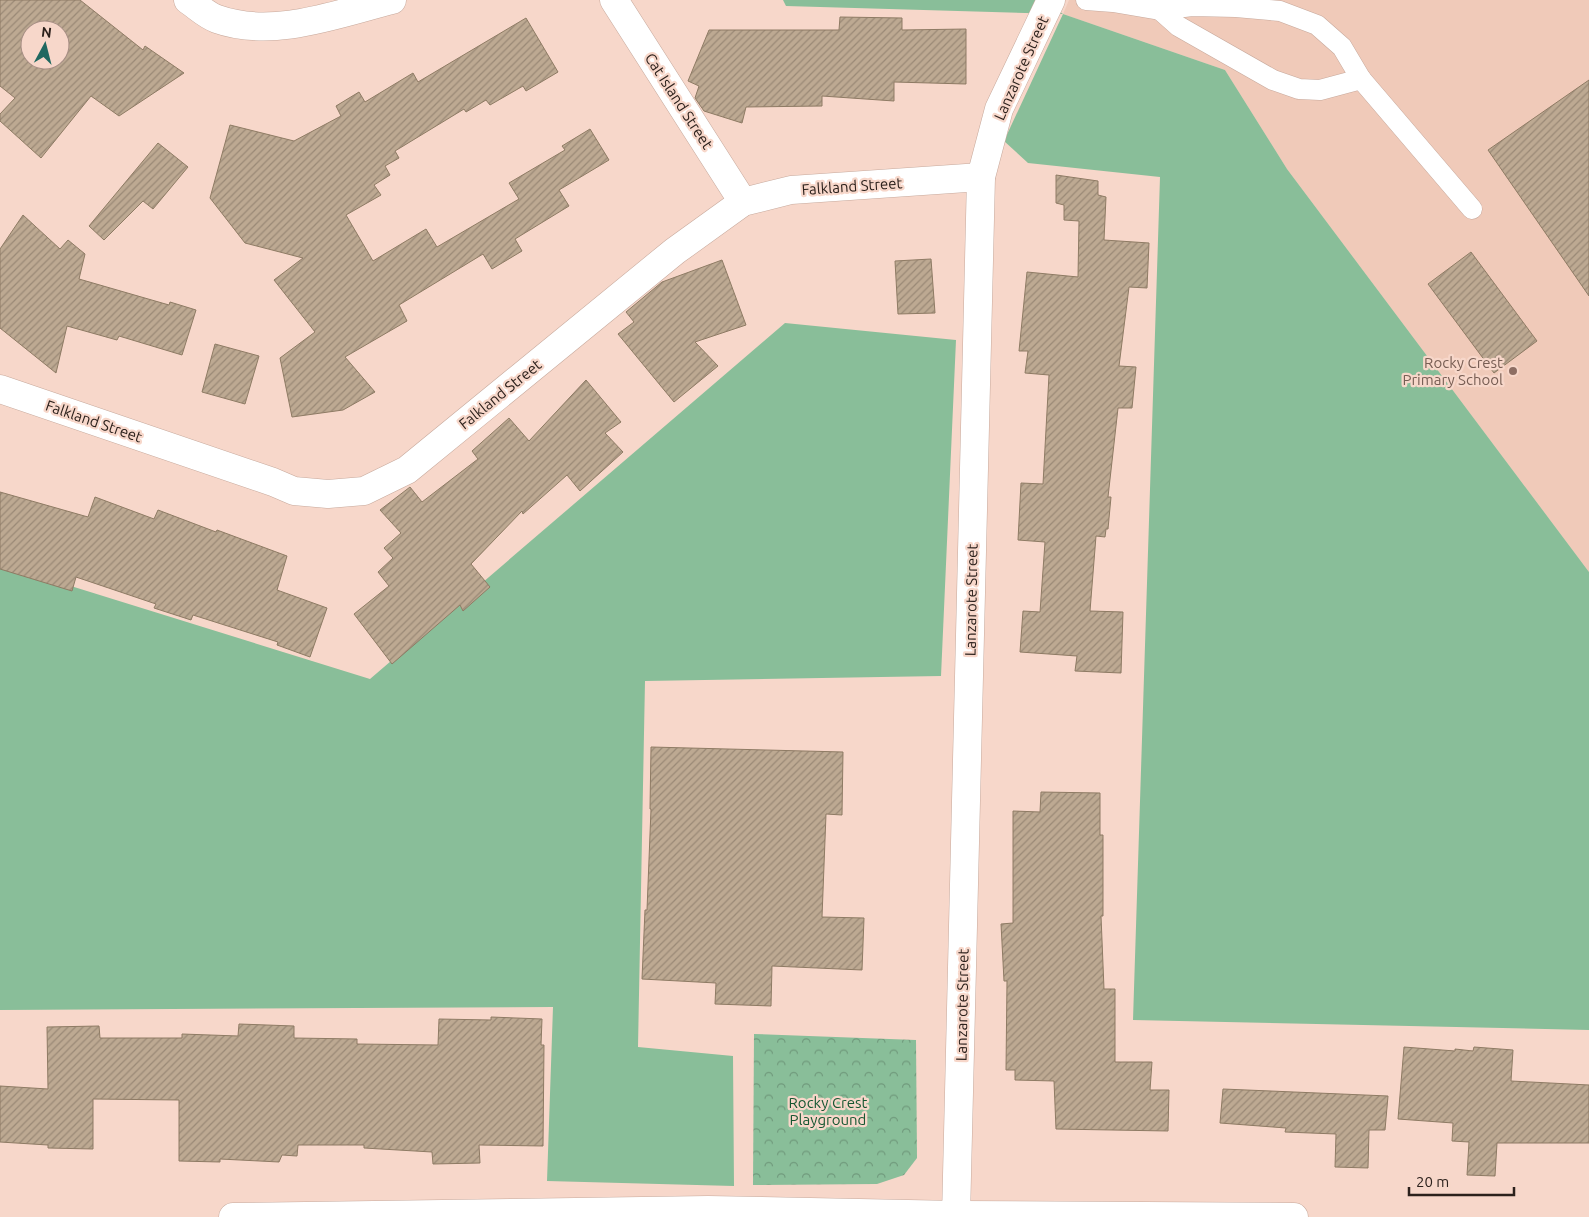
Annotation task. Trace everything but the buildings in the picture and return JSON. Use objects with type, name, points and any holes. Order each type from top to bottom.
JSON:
[{"type":"street","points":[[188,0],[214,18],[243,26],[270,27],[303,22],[392,0]]},
{"type":"street","name":"Cat Island Street","points":[[614,0],[743,202]]},
{"type":"street","name":"Lanzarote Street","points":[[957,1216],[981,177],[999,109],[1051,0]]},
{"type":"street","name":"Falkland Street","points":[[0,389],[294,491],[328,494],[364,491],[406,470],[675,251],[743,202],[791,190],[981,177]]},
{"type":"street","points":[[233,1217],[708,1210],[957,1216],[1294,1217]]},
{"type":"lane","points":[[1086,0],[1113,2],[1160,10],[1192,6],[1236,6],[1280,11],[1317,25],[1342,47],[1361,79],[1472,209]]},
{"type":"lane","points":[[1160,10],[1178,26],[1273,80],[1299,90],[1320,90],[1361,79]]},
{"type":"shaded area","name":"Rocky Crest Primary School","points":[[1069,0],[1589,0],[1589,572],[1287,169],[1225,70],[1063,14]]},
{"type":"green space","points":[[783,0],[1045,0],[1063,14],[786,6]]},
{"type":"green space","points":[[1063,14],[1225,70],[1287,169],[1589,572],[1589,1030],[1133,1020],[1160,177],[1028,163],[1004,141]]},
{"type":"green space","points":[[785,323],[956,340],[941,676],[645,681],[638,1047],[733,1056],[734,1186],[547,1181],[553,1007],[0,1010],[0,564],[370,679]]},
{"type":"green space","name":"Rocky Crest Playground","points":[[754,1034],[916,1040],[917,1158],[904,1175],[877,1184],[753,1185]]},
{"type":"place","name":"Rocky Crest Primary School","points":[[1513,371]]}]
